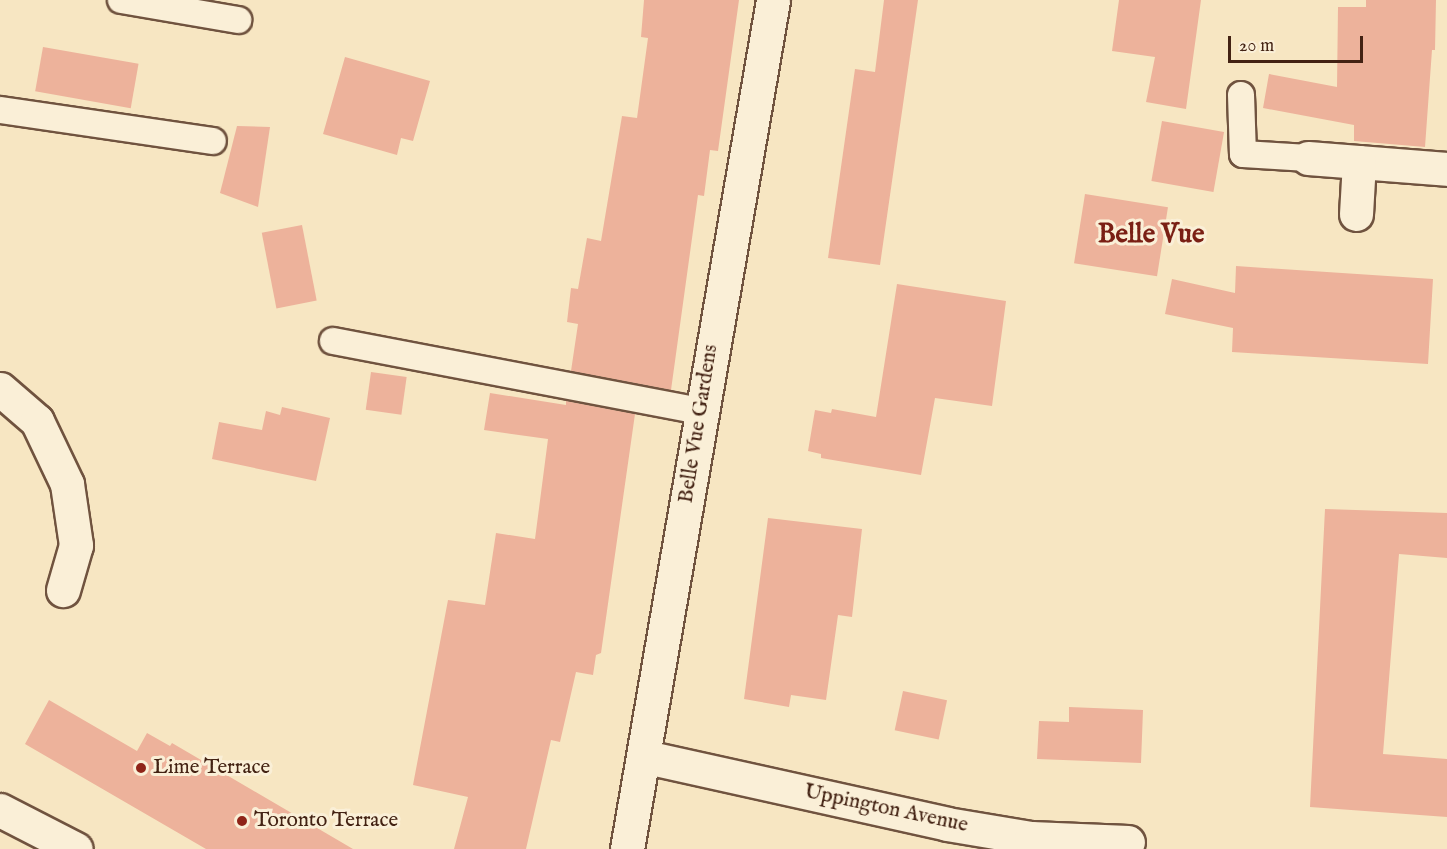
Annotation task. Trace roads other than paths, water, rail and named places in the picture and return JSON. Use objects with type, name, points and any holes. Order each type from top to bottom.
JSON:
[{"type":"street","name":"Belle Vue Gardens","points":[[627,849],[646,757],[700,411],[773,0]]},
{"type":"street","points":[[1308,158],[1447,169]]},
{"type":"street","points":[[1356,214],[1359,162]]},
{"type":"street","points":[[0,389],[37,421],[66,484],[76,545],[63,590]]},
{"type":"street","name":"Uppington Avenue","points":[[646,757],[947,824],[1031,837],[1128,843]]},
{"type":"street","points":[[0,810],[76,849]]},
{"type":"lane","points":[[121,0],[238,20]]},
{"type":"lane","points":[[1241,95],[1243,154],[1308,158]]},
{"type":"lane","points":[[0,110],[213,141]]},
{"type":"lane","points":[[333,341],[700,411]]},
{"type":"place","name":"Lime Terrace","points":[[141,768]]},
{"type":"place","name":"Toronto Terrace","points":[[242,821]]},
{"type":"district","name":"Belle Vue","points":[[1151,236]]}]
